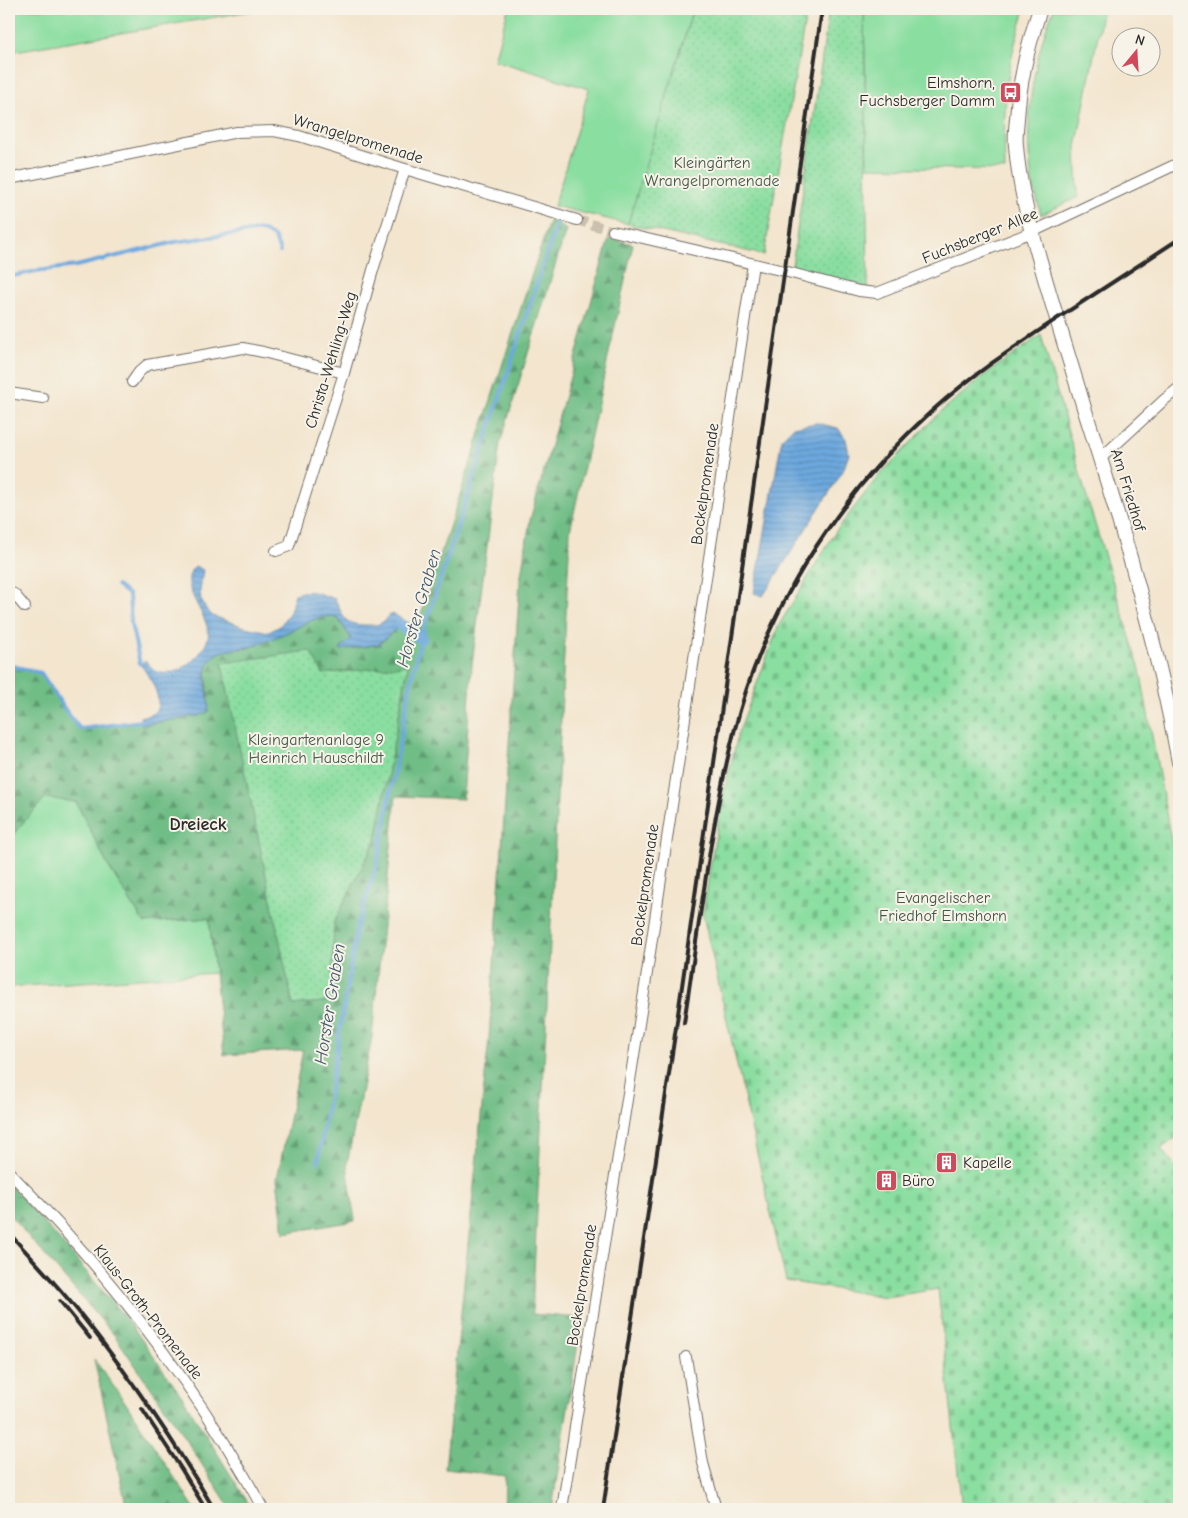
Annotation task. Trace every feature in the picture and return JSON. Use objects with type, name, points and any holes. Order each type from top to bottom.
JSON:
[{"type":"street","name":"Am Friedhof","points":[[1040,9],[1030,38],[1019,93],[1015,144],[1020,185],[1056,319],[1101,458],[1144,606],[1173,726],[1179,762]]},
{"type":"street","name":"Wrangelpromenade","points":[[9,179],[237,132],[274,131],[299,136],[577,220]]},
{"type":"street","name":"Fuchsberger Allee","points":[[753,264],[859,291],[877,293],[1032,232],[1179,163]]},
{"type":"street","name":"Christa-Wehling-Weg","points":[[276,551],[289,546],[344,373],[405,169]]},
{"type":"street","points":[[613,231],[753,264]]},
{"type":"street","name":"Bockelpromenade","points":[[562,1509],[644,996],[753,264]]},
{"type":"street","points":[[132,382],[139,372],[148,365],[243,348],[344,373]]},
{"type":"street","points":[[1101,458],[1179,388]]},
{"type":"street","points":[[9,393],[43,398]]},
{"type":"street","points":[[9,592],[14,594],[25,607]]},
{"type":"street","name":"Klaus-Groth-Promenade","points":[[9,1172],[69,1236],[140,1320],[190,1389],[263,1509]]},
{"type":"street","points":[[686,1357],[703,1463],[716,1509]]},
{"type":"green space","points":[[9,9],[263,9],[9,52]]},
{"type":"green space","points":[[508,9],[693,9],[628,224],[554,206],[589,89],[494,60]]},
{"type":"green space","name":"Kleingärten Wrangelpromenade","points":[[693,9],[807,9],[764,255],[628,224]]},
{"type":"green space","name":"Kleingärten Wrangelpromenade","points":[[829,9],[864,9],[868,288],[792,266]]},
{"type":"green space","points":[[864,9],[1021,9],[1024,13],[1009,72],[1005,110],[1005,170],[867,167]]},
{"type":"green space","points":[[1054,9],[1103,9],[1076,147],[1078,197],[1041,215],[1031,174],[1029,154],[1030,111],[1036,68]]},
{"type":"green space","points":[[550,219],[566,230],[500,444],[472,664],[463,799],[396,796],[372,1037],[347,1164],[355,1221],[284,1233],[277,1179],[303,1050],[224,1055],[209,918],[144,923],[107,864],[76,802],[45,798],[9,839],[9,665],[41,673],[80,729],[142,721],[142,725],[164,721],[209,699],[206,672],[208,664],[211,658],[221,651],[249,648],[290,631],[312,619],[327,616],[337,617],[351,638],[364,647],[379,644],[405,621],[417,626]],"holes":[[[310,651],[323,674],[408,665],[376,839],[334,922],[331,1001],[293,1005],[222,663]]]},
{"type":"green space","points":[[609,238],[633,244],[570,531],[532,1314],[582,1318],[552,1509],[504,1509],[505,1476],[445,1469],[489,1038],[520,581],[530,520]]},
{"type":"green space","name":"Evangelischer Friedhof Elmshorn","points":[[1041,335],[1086,495],[1140,670],[1179,881],[1179,1135],[1161,1149],[1179,1171],[1179,1509],[962,1509],[938,1289],[886,1297],[786,1281],[703,915],[713,849],[739,731],[779,625],[836,531],[877,478],[938,414],[986,374]]},
{"type":"green space","name":"Kleingartenanlage 9 Heinrich Hauschildt","points":[[310,651],[323,674],[408,665],[376,839],[334,922],[331,1001],[293,1005],[222,663]]},
{"type":"green space","points":[[45,797],[76,802],[107,864],[144,923],[209,918],[215,973],[9,987],[9,839]]},
{"type":"green space","points":[[9,1184],[63,1244],[132,1326],[181,1395],[252,1509],[231,1509],[115,1336],[9,1214]]},
{"type":"green space","points":[[94,1359],[125,1402],[195,1509],[127,1509]]},
{"type":"water","points":[[817,423],[838,428],[846,439],[849,454],[843,471],[763,596],[754,593],[782,438],[793,427]]},
{"type":"water","points":[[195,566],[203,570],[200,592],[201,600],[206,609],[213,616],[245,627],[269,632],[280,626],[290,612],[295,594],[301,592],[315,592],[335,599],[342,615],[348,621],[357,625],[378,625],[393,614],[405,621],[379,644],[342,650],[340,649],[351,638],[337,617],[323,617],[255,645],[227,650],[212,658],[207,669],[208,712],[198,716],[142,725],[140,717],[152,714],[158,703],[155,689],[140,664],[146,661],[154,670],[161,673],[175,671],[190,663],[206,645],[208,630],[191,592],[189,582],[190,574]]},
{"type":"waterway","name":"Horster Graben","points":[[318,1162],[357,926],[377,865],[412,676],[421,638],[558,219]]},
{"type":"waterway","points":[[9,277],[36,271],[76,266],[175,242],[262,230],[275,238],[280,252]]},
{"type":"waterway","points":[[117,586],[129,595],[131,623],[140,664]]},
{"type":"waterway","points":[[400,625],[421,638]]},
{"type":"waterway","points":[[9,665],[41,673],[80,729],[142,721]]},
{"type":"tunnel","points":[[577,220],[613,231]]},
{"type":"railway","points":[[603,1509],[677,1021],[822,9]]},
{"type":"railway","points":[[684,1023],[712,838],[734,733],[746,691],[768,634],[805,564],[851,498],[904,438],[933,410],[964,384],[1013,348],[1179,239]]},
{"type":"railway","points":[[9,1233],[68,1298],[86,1321],[153,1413],[214,1509]]},
{"type":"railway","points":[[60,1301],[90,1338]]},
{"type":"railway","points":[[142,1409],[205,1508]]},
{"type":"place","name":"Elmshorn, Fuchsberger Damm","points":[[1011,92]]},
{"type":"place","name":"Kapelle","points":[[947,1163]]},
{"type":"place","name":"Büro","points":[[886,1181]]},
{"type":"district","name":"Dreieck","points":[[198,824]]}]
